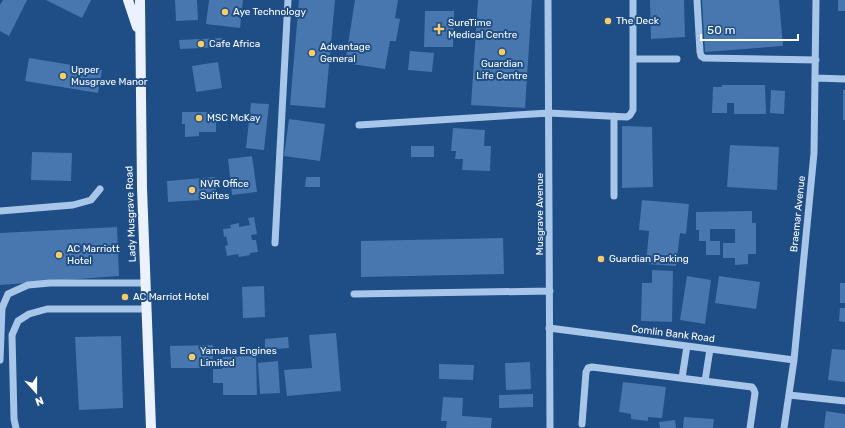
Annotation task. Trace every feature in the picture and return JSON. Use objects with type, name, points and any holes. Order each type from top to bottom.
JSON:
[{"type":"main road","points":[[128,0],[140,36]]},
{"type":"main road","name":"Lady Musgrave Road","points":[[140,0],[142,188],[151,428]]},
{"type":"street","points":[[274,243],[288,0]]},
{"type":"street","name":"Musgrave Avenue","points":[[548,0],[550,428]]},
{"type":"street","points":[[359,125],[549,113],[627,117],[633,110],[633,0]]},
{"type":"street","points":[[697,0],[700,52],[701,56],[704,58],[816,60]]},
{"type":"street","name":"Braemar Avenue","points":[[784,428],[794,360],[814,153],[816,0]]},
{"type":"street","points":[[633,59],[677,59]]},
{"type":"street","points":[[815,78],[845,79]]},
{"type":"street","points":[[614,116],[614,196]]},
{"type":"street","points":[[0,211],[73,205],[90,200],[100,189]]},
{"type":"street","points":[[0,360],[2,308],[8,294],[28,285],[50,283],[146,283]]},
{"type":"street","points":[[354,294],[550,291]]},
{"type":"street","points":[[16,428],[14,419],[12,335],[18,321],[29,314],[48,309],[147,309]]},
{"type":"street","name":"Comlin Bank Road","points":[[550,328],[794,360]]},
{"type":"street","points":[[682,378],[687,346]]},
{"type":"street","points":[[705,381],[710,349]]},
{"type":"street","points":[[582,424],[586,372],[588,368],[592,367],[752,387],[754,390],[750,428]]},
{"type":"street","points":[[788,394],[845,401]]},
{"type":"building","points":[[3,0],[27,0],[9,36],[0,31],[0,5]]},
{"type":"building","points":[[46,0],[91,0],[82,18]]},
{"type":"building","points":[[175,0],[197,0],[198,20],[176,21]]},
{"type":"building","name":"Aye Technology","points":[[209,0],[243,0],[240,28],[206,24]]},
{"type":"building","name":"Advantage General","points":[[299,0],[335,0],[325,108],[290,105]]},
{"type":"building","points":[[355,0],[398,0],[395,18],[400,19],[396,41],[390,41],[385,69],[345,63]]},
{"type":"building","name":"Guardian Life Centre","points":[[478,0],[532,0],[525,108],[471,105]]},
{"type":"building","points":[[650,0],[684,0],[685,37],[651,39]]},
{"type":"building","points":[[702,0],[779,0],[783,46],[705,52]]},
{"type":"building","points":[[838,0],[845,0],[845,11],[838,11]]},
{"type":"building","name":"SureTime Medical Centre","points":[[425,11],[454,11],[453,47],[424,47]]},
{"type":"building","name":"Cafe Africa","points":[[222,38],[222,47],[180,49],[179,40]]},
{"type":"building","points":[[410,51],[434,53],[432,72],[408,70]]},
{"type":"building","name":"Upper Musgrave Manor","points":[[29,58],[102,70],[98,93],[25,81]]},
{"type":"building","points":[[218,62],[222,88],[196,92],[192,66]]},
{"type":"building","points":[[722,85],[765,85],[766,114],[734,114],[734,103],[727,103],[727,113],[712,113],[713,87],[722,87]]},
{"type":"building","points":[[771,90],[785,91],[784,114],[770,113]]},
{"type":"building","points":[[843,90],[845,90],[845,120],[843,120]]},
{"type":"building","points":[[251,103],[269,104],[264,150],[246,148]]},
{"type":"building","name":"MSC McKay","points":[[182,112],[216,112],[216,132],[199,132],[199,136],[185,137],[185,124],[182,124]]},
{"type":"building","points":[[289,119],[325,124],[320,161],[284,156]]},
{"type":"building","points":[[622,126],[652,127],[653,187],[622,188]]},
{"type":"building","points":[[453,128],[485,130],[484,146],[491,146],[490,171],[462,170],[463,159],[455,159],[456,151],[451,151]]},
{"type":"building","points":[[730,145],[779,147],[777,190],[727,187]]},
{"type":"building","points":[[411,146],[434,146],[434,157],[411,157]]},
{"type":"building","points":[[32,152],[72,153],[71,181],[31,180]]},
{"type":"building","points":[[252,156],[257,192],[232,195],[228,159]]},
{"type":"building","name":"NVR Office Suites","points":[[215,177],[217,199],[168,202],[167,181]]},
{"type":"building","points":[[306,177],[320,177],[320,187],[305,187]]},
{"type":"building","points":[[642,200],[689,204],[686,234],[680,233],[676,266],[646,264],[649,231],[639,230]]},
{"type":"building","points":[[752,211],[752,223],[756,223],[756,254],[748,254],[748,264],[735,265],[735,258],[723,258],[723,243],[735,243],[735,229],[710,229],[710,241],[720,241],[720,255],[706,255],[706,241],[699,241],[699,230],[696,230],[696,212]]},
{"type":"building","points":[[254,217],[257,234],[251,235],[252,240],[256,240],[258,252],[239,257],[238,254],[227,256],[225,246],[228,245],[226,236],[224,237],[223,229],[231,228],[230,225],[239,223],[239,227],[250,225],[248,218]]},
{"type":"building","name":"AC Marriott Hotel","points":[[117,227],[119,276],[0,285],[0,233]]},
{"type":"building","points":[[503,238],[504,274],[361,277],[361,241]]},
{"type":"building","points":[[652,270],[673,271],[672,322],[641,321],[642,283],[652,283]]},
{"type":"building","points":[[687,276],[711,280],[705,324],[680,320]]},
{"type":"building","points":[[719,276],[760,282],[756,309],[715,303]]},
{"type":"building","points":[[840,283],[845,283],[845,303],[840,303]]},
{"type":"building","points":[[264,286],[265,317],[243,318],[242,287]]},
{"type":"building","points":[[840,308],[845,308],[845,322],[839,321]]},
{"type":"building","points":[[336,333],[341,391],[287,396],[284,370],[312,368],[309,335]]},
{"type":"building","points":[[121,336],[123,408],[79,410],[75,337]]},
{"type":"building","points":[[288,337],[289,348],[265,350],[265,339]]},
{"type":"building","name":"Yamaha Engines Limited","points":[[213,345],[213,368],[171,368],[170,346]]},
{"type":"building","points":[[832,349],[845,350],[845,382],[828,380]]},
{"type":"building","points":[[256,356],[257,395],[223,395],[223,383],[213,383],[213,369],[222,369],[222,357]]},
{"type":"building","points":[[278,361],[280,393],[260,394],[258,363]]},
{"type":"building","points":[[530,362],[531,389],[506,390],[505,363]]},
{"type":"building","points":[[439,364],[474,365],[473,380],[439,379]]},
{"type":"building","points":[[623,382],[666,387],[662,418],[648,417],[648,421],[631,419],[631,414],[619,412]]},
{"type":"building","points":[[533,394],[533,407],[499,408],[499,395]]},
{"type":"building","points":[[443,397],[463,398],[462,416],[492,418],[491,428],[446,428],[447,421],[441,421]]},
{"type":"building","points":[[826,411],[845,414],[845,428],[824,428]]},
{"type":"building","points":[[684,417],[714,419],[713,428],[683,428]]},
{"type":"building","points":[[675,420],[676,428],[660,428],[659,422]]},
{"type":"place","name":"Aye Technology","points":[[225,12]]},
{"type":"place","name":"The Deck","points":[[608,21]]},
{"type":"place","name":"SureTime Medical Centre","points":[[439,29]]},
{"type":"place","name":"Cafe Africa","points":[[201,44]]},
{"type":"place","name":"Guardian Life Centre","points":[[502,52]]},
{"type":"place","name":"Advantage General","points":[[312,53]]},
{"type":"place","name":"Upper Musgrave Manor","points":[[63,76]]},
{"type":"place","name":"MSC McKay","points":[[199,118]]},
{"type":"place","name":"NVR Office Suites","points":[[192,190]]},
{"type":"place","name":"AC Marriott Hotel","points":[[59,255]]},
{"type":"place","name":"Guardian Parking","points":[[601,259]]},
{"type":"place","name":"AC Marriot Hotel","points":[[125,297]]},
{"type":"place","name":"Yamaha Engines Limited","points":[[192,357]]}]
